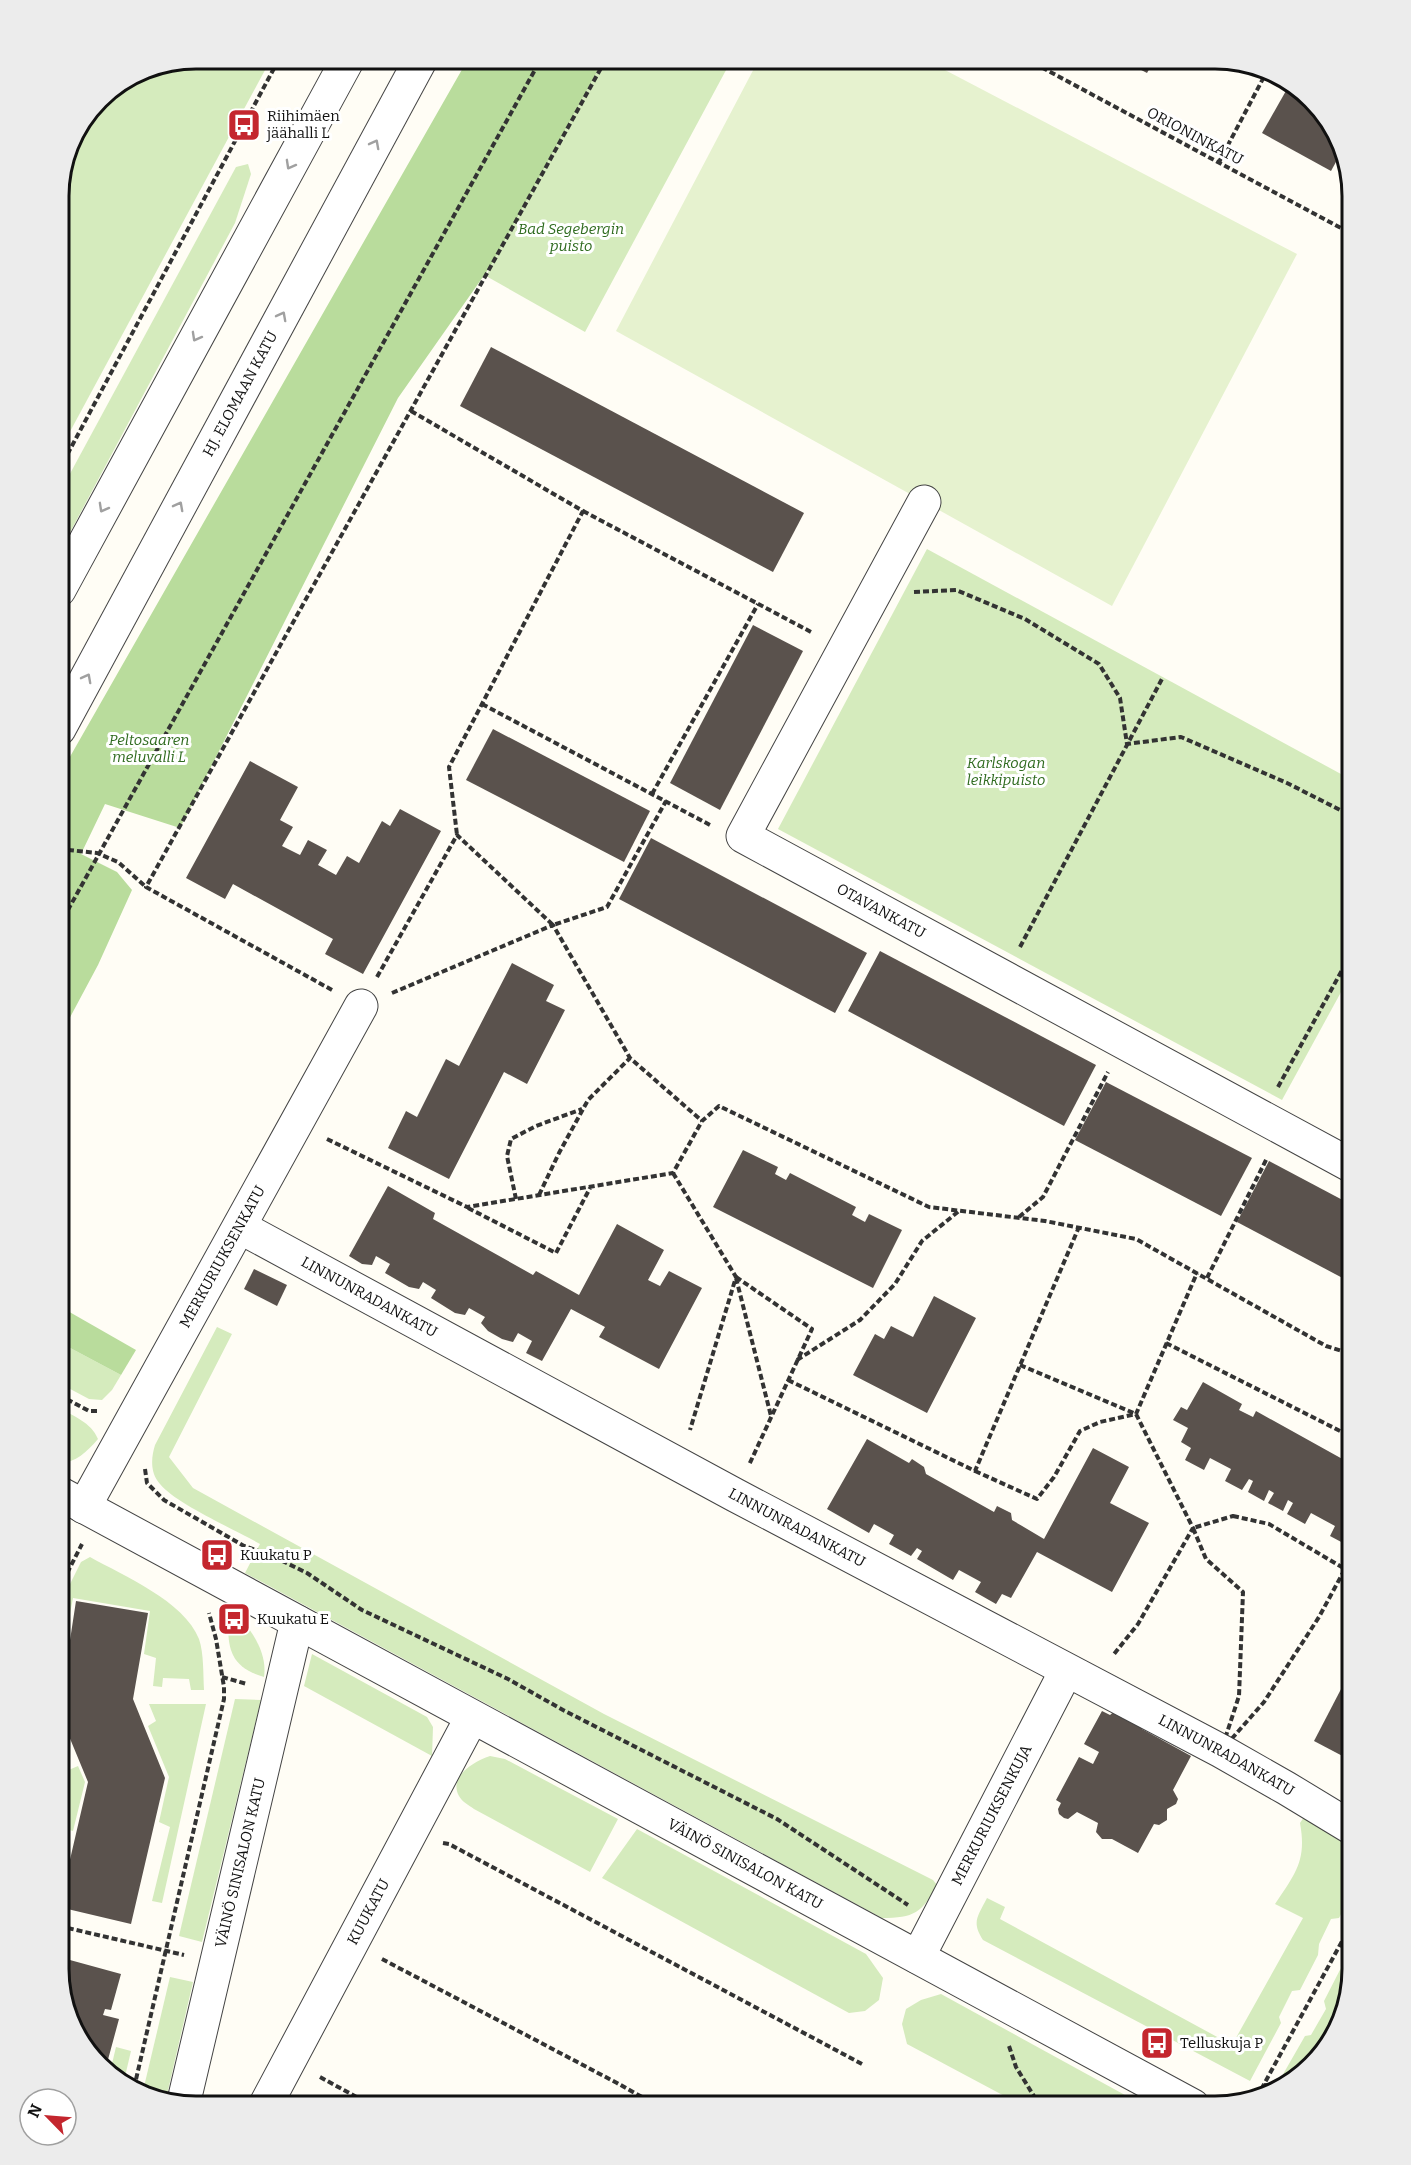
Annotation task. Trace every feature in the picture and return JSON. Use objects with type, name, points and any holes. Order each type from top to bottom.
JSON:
[{"type":"street","points":[[69,572],[342,69]]},
{"type":"street","name":"HJ. ELOMAAN KATU","points":[[69,710],[415,69]]},
{"type":"street","points":[[743,836],[924,502]]},
{"type":"street","name":"OTAVANKATU","points":[[743,836],[1342,1160]]},
{"type":"street","name":"MERKURIUKSENKATU","points":[[71,1500],[240,1227],[361,1006]]},
{"type":"street","name":"LINNUNRADANKATU","points":[[240,1227],[680,1466],[1221,1751],[1342,1822]]},
{"type":"street","name":"VÄINÖ SINISALON KATU","points":[[71,1500],[1175,2096]]},
{"type":"street","name":"VÄINÖ SINISALON KATU","points":[[185,2096],[297,1622]]},
{"type":"street","name":"MERKURIUKSENKUJA","points":[[918,1957],[935,1923],[1079,1677]]},
{"type":"street","name":"KUUKATU","points":[[270,2096],[472,1717]]},
{"type":"path","points":[[69,451],[273,69]]},
{"type":"path","points":[[69,907],[535,69]]},
{"type":"path","points":[[146,887],[600,69]]},
{"type":"path","name":"ORIONINKATU","points":[[1045,69],[1342,228]]},
{"type":"path","points":[[1219,162],[1263,79]]},
{"type":"path","points":[[411,411],[583,511],[844,650]]},
{"type":"path","points":[[361,1006],[457,835],[449,767],[583,511]]},
{"type":"path","points":[[875,594],[956,590],[1025,619],[1099,664],[1120,698],[1127,744]]},
{"type":"path","points":[[652,794],[758,604]]},
{"type":"path","points":[[1004,977],[1163,677]]},
{"type":"path","points":[[482,704],[723,832],[743,836]]},
{"type":"path","points":[[1127,744],[1181,737],[1287,783],[1342,810]]},
{"type":"path","points":[[361,1006],[553,925],[607,907],[666,801]]},
{"type":"path","points":[[457,835],[553,925],[630,1058],[702,1121]]},
{"type":"path","points":[[69,850],[97,853],[118,862],[146,887],[361,1006]]},
{"type":"path","points":[[1207,1278],[1272,1122],[1342,975]]},
{"type":"path","points":[[1018,1218],[1043,1197],[1124,1042]]},
{"type":"path","points":[[539,1195],[588,1100],[630,1058]]},
{"type":"path","points":[[673,1173],[702,1121],[719,1106],[929,1207],[1078,1227],[1136,1239],[1326,1346],[1342,1351]]},
{"type":"path","points":[[516,1199],[507,1156],[511,1139],[536,1126],[583,1109]]},
{"type":"path","points":[[296,1124],[556,1253],[590,1187]]},
{"type":"path","points":[[467,1207],[673,1173]]},
{"type":"path","points":[[673,1173],[736,1278],[771,1416]]},
{"type":"path","points":[[797,1360],[860,1320],[895,1284],[922,1241],[959,1210]]},
{"type":"path","points":[[975,1471],[1078,1227]]},
{"type":"path","points":[[1136,1414],[1197,1273]]},
{"type":"path","points":[[735,1495],[812,1329],[736,1278]]},
{"type":"path","points":[[680,1466],[736,1278]]},
{"type":"path","points":[[1166,1343],[1342,1431]]},
{"type":"path","points":[[1020,1365],[1136,1414],[1206,1558],[1243,1592],[1239,1696],[1221,1751]]},
{"type":"path","points":[[788,1380],[1036,1499],[1054,1478],[1080,1431],[1100,1422],[1136,1414]]},
{"type":"path","points":[[144,1464],[147,1483],[164,1500],[244,1546],[270,1555],[307,1573],[362,1610],[508,1679],[563,1710],[777,1819],[935,1923]]},
{"type":"path","points":[[1079,1677],[1138,1624],[1193,1528],[1233,1516],[1269,1524],[1342,1567]]},
{"type":"path","points":[[69,1568],[82,1544]]},
{"type":"path","points":[[136,2081],[224,1699],[216,1639],[208,1615],[244,1546]]},
{"type":"path","points":[[1221,1751],[1264,1702],[1319,1617],[1342,1575]]},
{"type":"path","points":[[438,1842],[449,1844],[862,2064]]},
{"type":"path","points":[[69,1929],[166,1951]]},
{"type":"path","points":[[1264,2085],[1342,1943]]},
{"type":"path","points":[[381,1958],[640,2096]]},
{"type":"path","points":[[993,1997],[1016,2067],[1034,2096]]},
{"type":"path","points":[[318,2076],[355,2096]]},
{"type":"green space","points":[[196,69],[266,69],[69,433],[69,188],[73,163],[86,133],[106,106],[119,95],[140,82],[163,73]]},
{"type":"green space","name":"Peltosaaren meluvalli L","points":[[462,69],[599,69],[492,264],[398,398],[180,828],[105,804],[81,854],[117,872],[132,890],[98,965],[69,1019],[69,758]]},
{"type":"green space","name":"Bad Segebergin puisto","points":[[599,69],[727,69],[585,332],[486,276]]},
{"type":"green space","points":[[754,69],[943,69],[1297,254],[1112,606],[616,331]]},
{"type":"green space","points":[[248,164],[251,174],[235,223],[69,534],[69,476],[236,167]]},
{"type":"green space","name":"Karlskogan leikkipuisto","points":[[927,549],[1342,775],[1342,990],[1282,1100],[778,829]]},
{"type":"green space","points":[[69,1312],[136,1350],[121,1375],[69,1347]]},
{"type":"green space","points":[[217,1327],[232,1334],[169,1457],[193,1488],[604,1714],[933,1880],[937,1885],[927,1902],[910,1915],[882,1918],[245,1573],[260,1544],[192,1508],[168,1492],[154,1475],[152,1465],[155,1445]]},
{"type":"green space","points":[[69,1347],[121,1375],[112,1390],[102,1400],[89,1399],[69,1388]]},
{"type":"green space","points":[[69,1413],[91,1428],[98,1439],[81,1456],[69,1462]]},
{"type":"green space","points":[[90,1557],[152,1591],[180,1613],[191,1625],[201,1645],[204,1690],[191,1690],[189,1679],[163,1678],[162,1687],[153,1686],[156,1658],[144,1654],[150,1611],[73,1598],[69,1619],[69,1586],[81,1562]]},
{"type":"green space","points":[[229,1608],[255,1638],[263,1657],[264,1677],[242,1666],[236,1660],[229,1642]]},
{"type":"green space","points":[[312,1654],[427,1717],[433,1727],[432,1756],[304,1686]]},
{"type":"green space","points":[[235,1699],[261,1700],[202,1942],[179,1936]]},
{"type":"green space","points":[[149,1704],[206,1704],[162,1903],[152,1901],[170,1827],[159,1822],[169,1777],[148,1726],[156,1721]]},
{"type":"green space","points":[[490,1756],[505,1759],[618,1819],[590,1872],[474,1809],[462,1800],[457,1789],[460,1776],[477,1762]]},
{"type":"green space","points":[[78,1766],[85,1782],[73,1831],[69,1830],[69,1770]]},
{"type":"green space","points":[[1304,1817],[1342,1838],[1342,1912],[1339,1918],[1331,1919],[1319,1944],[1318,1955],[1300,1990],[1292,1991],[1279,2017],[1281,2023],[1250,2081],[983,1940],[979,1934],[977,1919],[987,1898],[1005,1907],[1000,1919],[1232,2045],[1303,1918],[1275,1904],[1298,1866],[1302,1847],[1300,1823]]},
{"type":"green space","points":[[637,1829],[866,1954],[883,1978],[879,2000],[865,2011],[849,2013],[602,1878]]},
{"type":"green space","points":[[1342,1966],[1338,2002],[1325,2032],[1305,2059],[1282,2077],[1305,2036],[1311,2035],[1326,2009],[1324,2001]]},
{"type":"green space","points":[[170,1977],[193,1982],[167,2093],[144,2085]]},
{"type":"green space","points":[[941,1994],[1127,2096],[1004,2096],[907,2044],[902,2024],[906,2009],[921,2000]]},
{"type":"green space","points":[[116,2047],[131,2051],[125,2075],[112,2064]]},
{"type":"building","points":[[1286,91],[1305,106],[1316,119],[1337,160],[1331,171],[1262,133]]},
{"type":"building","points":[[491,347],[804,513],[773,572],[460,406]]},
{"type":"building","points":[[753,625],[803,651],[720,810],[670,783]]},
{"type":"building","points":[[493,729],[650,811],[624,862],[466,780]]},
{"type":"building","points":[[250,761],[298,787],[280,820],[293,827],[282,846],[300,855],[308,840],[327,850],[318,865],[336,875],[347,856],[359,863],[382,821],[390,826],[400,809],[441,831],[363,974],[325,954],[333,939],[233,884],[225,899],[186,878]]},
{"type":"building","points":[[651,838],[867,953],[835,1013],[619,899]]},
{"type":"building","points":[[880,951],[1096,1065],[1064,1126],[848,1011]]},
{"type":"building","points":[[512,963],[554,985],[546,1001],[565,1010],[527,1084],[504,1072],[449,1179],[388,1148],[406,1111],[417,1117],[446,1059],[459,1066]]},
{"type":"building","points":[[1106,1082],[1252,1158],[1221,1216],[1075,1140]]},
{"type":"building","points":[[743,1150],[778,1167],[775,1174],[786,1180],[790,1173],[856,1207],[852,1215],[865,1222],[869,1214],[902,1230],[873,1288],[713,1207]]},
{"type":"building","points":[[1269,1161],[1342,1200],[1342,1278],[1237,1222]]},
{"type":"building","points":[[388,1186],[435,1213],[433,1219],[533,1275],[536,1271],[579,1295],[617,1224],[664,1250],[648,1280],[660,1286],[669,1271],[702,1288],[659,1369],[599,1337],[605,1327],[571,1309],[542,1361],[526,1353],[532,1341],[518,1333],[513,1342],[502,1339],[488,1331],[481,1323],[485,1317],[469,1308],[465,1315],[455,1313],[431,1298],[436,1290],[423,1282],[419,1289],[409,1287],[385,1273],[390,1264],[376,1256],[372,1265],[362,1264],[349,1256]]},
{"type":"building","points":[[254,1269],[287,1285],[277,1306],[244,1289]]},
{"type":"building","points":[[934,1296],[976,1318],[927,1413],[853,1375],[875,1334],[884,1339],[891,1326],[913,1337]]},
{"type":"building","points":[[1203,1382],[1242,1404],[1239,1410],[1253,1417],[1256,1411],[1342,1459],[1342,1542],[1330,1536],[1335,1526],[1311,1513],[1305,1524],[1287,1514],[1293,1503],[1288,1500],[1283,1511],[1268,1503],[1274,1493],[1269,1490],[1264,1501],[1248,1492],[1253,1481],[1249,1479],[1242,1490],[1225,1481],[1231,1469],[1210,1458],[1204,1470],[1185,1460],[1191,1448],[1181,1442],[1188,1428],[1173,1420],[1181,1407],[1187,1410]]},
{"type":"building","points":[[867,1439],[909,1463],[912,1459],[924,1467],[926,1474],[994,1512],[997,1506],[1011,1513],[1012,1520],[1044,1539],[1093,1448],[1129,1467],[1110,1503],[1149,1523],[1112,1592],[1037,1552],[1011,1598],[1002,1594],[996,1604],[975,1592],[981,1582],[959,1570],[953,1580],[917,1559],[922,1551],[917,1548],[911,1556],[889,1544],[894,1535],[874,1524],[869,1533],[827,1509]]},
{"type":"building","points":[[76,1601],[148,1613],[133,1699],[165,1778],[131,1924],[69,1909],[69,1864],[88,1782],[69,1736],[69,1647]]},
{"type":"building","points":[[1342,1687],[1342,1756],[1314,1741]]},
{"type":"building","points":[[1116,1710],[1142,1725],[1142,1729],[1191,1756],[1173,1790],[1178,1799],[1176,1804],[1167,1809],[1167,1820],[1159,1825],[1154,1824],[1138,1853],[1112,1839],[1102,1839],[1096,1832],[1098,1823],[1077,1812],[1068,1819],[1064,1818],[1059,1814],[1058,1809],[1061,1803],[1056,1800],[1079,1757],[1093,1764],[1099,1752],[1084,1744],[1102,1711],[1110,1715]]},
{"type":"building","points":[[69,1960],[121,1974],[111,2010],[105,2009],[103,2015],[119,2019],[108,2060],[86,2032],[73,2002]]},
{"type":"place","name":"Riihimäen jäähalli L","points":[[244,125]]},
{"type":"place","name":"Kuukatu P","points":[[217,1555]]},
{"type":"place","name":"Kuukatu E","points":[[234,1619]]},
{"type":"place","name":"Telluskuja P","points":[[1157,2043]]}]
